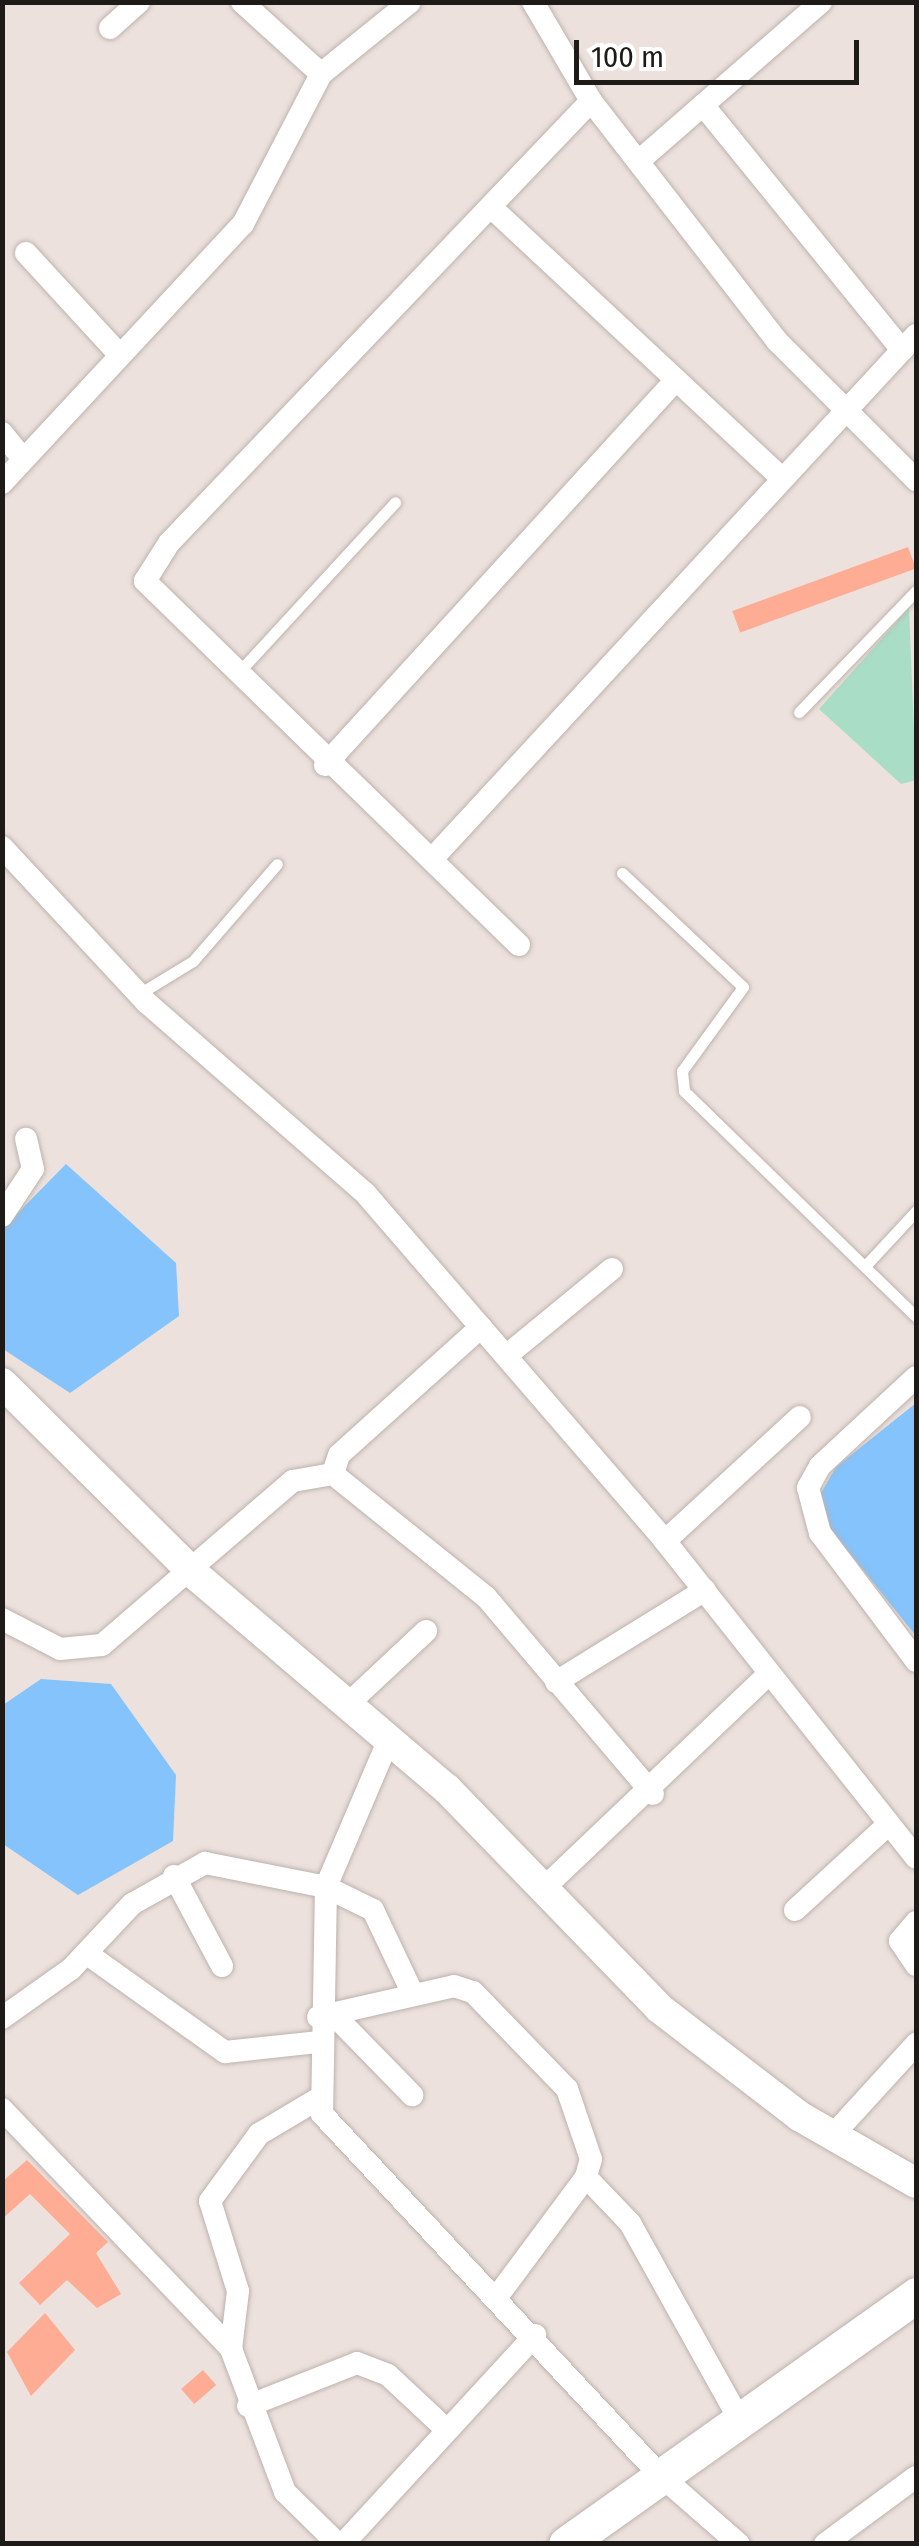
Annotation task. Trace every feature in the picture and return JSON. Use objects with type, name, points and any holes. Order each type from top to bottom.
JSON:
[{"type":"main road","points":[[566,2544],[916,2295]]},
{"type":"street","points":[[110,28],[139,2]]},
{"type":"street","points":[[242,2],[321,74]]},
{"type":"street","points":[[2,483],[242,224],[321,74],[410,2]]},
{"type":"street","points":[[533,2],[591,100],[777,341],[916,480]]},
{"type":"street","points":[[640,160],[821,2]]},
{"type":"street","points":[[520,944],[433,858],[325,765],[150,592],[150,570],[591,100]]},
{"type":"street","points":[[433,858],[780,477],[909,342],[703,105]]},
{"type":"street","points":[[492,208],[780,477]]},
{"type":"street","points":[[26,254],[119,354]]},
{"type":"street","points":[[325,765],[674,382]]},
{"type":"street","points":[[2,433],[24,460]]},
{"type":"street","points":[[2,846],[139,994],[365,1193],[705,1590],[916,1858]]},
{"type":"street","points":[[2,1216],[33,1169],[26,1138]]},
{"type":"street","points":[[506,1356],[612,1269]]},
{"type":"street","points":[[333,1474],[339,1455],[481,1327]]},
{"type":"street","points":[[916,1377],[820,1466],[808,1488],[820,1532],[916,1660]]},
{"type":"street","points":[[2,1383],[193,1574],[389,1739],[544,1888],[659,2008],[832,2136],[916,2183]]},
{"type":"street","points":[[664,1541],[800,1417]]},
{"type":"street","points":[[2,1619],[79,1651],[141,1621],[293,1482],[333,1474]]},
{"type":"street","points":[[333,1474],[486,1597],[653,1794]]},
{"type":"street","points":[[556,1682],[705,1590]]},
{"type":"street","points":[[348,1704],[426,1632]]},
{"type":"street","points":[[544,1888],[653,1794],[769,1674]]},
{"type":"street","points":[[389,1739],[326,1887],[325,2015],[319,2042],[318,2099],[337,2138],[535,2334],[661,2476],[739,2544]]},
{"type":"street","points":[[795,1910],[889,1824]]},
{"type":"street","points":[[2,2018],[86,1953],[174,1876],[232,1864],[326,1887],[379,1917],[412,1992]]},
{"type":"street","points":[[174,1876],[222,1966]]},
{"type":"street","points":[[916,1922],[900,1941],[916,1965]]},
{"type":"street","points":[[86,1953],[225,2052],[319,2042]]},
{"type":"street","points":[[325,2015],[412,1992],[473,1992],[550,2067],[584,2131],[586,2176],[498,2296]]},
{"type":"street","points":[[325,2015],[412,2095]]},
{"type":"street","points":[[832,2136],[914,2052]]},
{"type":"street","points":[[318,2099],[259,2134],[210,2201],[238,2291],[231,2349],[248,2406],[284,2492],[340,2544],[535,2334]]},
{"type":"street","points":[[2,2109],[231,2349]]},
{"type":"street","points":[[586,2176],[630,2223],[739,2419]]},
{"type":"street","points":[[248,2406],[357,2364],[388,2375],[447,2430]]},
{"type":"street","points":[[825,2544],[916,2477]]},
{"type":"lane","points":[[235,676],[395,502]]},
{"type":"lane","points":[[799,712],[916,591]]},
{"type":"lane","points":[[139,994],[193,962],[278,864]]},
{"type":"lane","points":[[622,873],[743,987],[682,1071],[684,1091],[866,1264],[916,1317]]},
{"type":"lane","points":[[866,1264],[916,1211]]},
{"type":"green space","points":[[909,608],[916,780],[901,784],[819,709]]},
{"type":"water","points":[[66,1164],[176,1263],[179,1316],[70,1393],[3,1349],[3,1228]]},
{"type":"water","points":[[916,1403],[916,1636],[827,1525],[821,1493],[836,1467]]},
{"type":"water","points":[[41,1679],[111,1684],[176,1775],[173,1841],[78,1895],[3,1844],[3,1705]]},
{"type":"building","points":[[908,547],[916,569],[740,633],[732,611]]},
{"type":"building","points":[[27,2160],[108,2242],[96,2253],[121,2294],[97,2308],[67,2280],[40,2305],[19,2283],[70,2234],[30,2194],[2,2219],[2,2182]]},
{"type":"building","points":[[45,2313],[75,2350],[31,2396],[7,2352]]},
{"type":"building","points":[[203,2370],[216,2385],[194,2404],[181,2389]]}]
